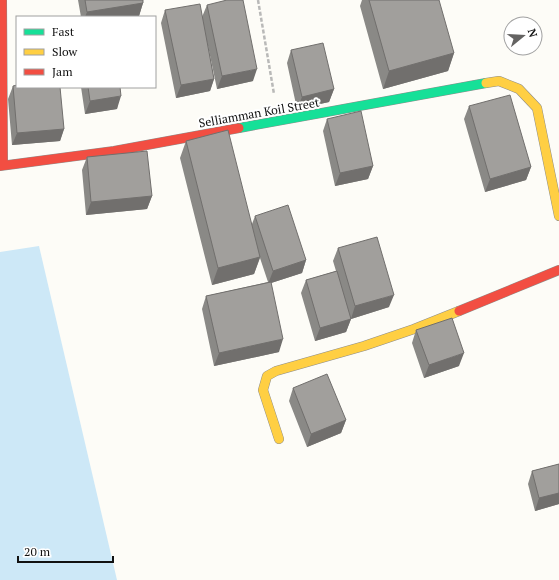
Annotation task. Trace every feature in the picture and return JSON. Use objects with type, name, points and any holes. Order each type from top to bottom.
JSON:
[{"type":"street","points":[[2,0],[2,166]]},
{"type":"street","name":"Selliamman Koil Street","points":[[2,166],[114,151],[499,81],[519,89],[537,108],[559,216]]},
{"type":"street","points":[[279,439],[263,390],[267,376],[276,371],[364,346],[414,329],[559,270]]},
{"type":"path","points":[[258,0],[278,122]]},
{"type":"water","points":[[39,246],[117,580],[0,580],[0,252]]},
{"type":"building","points":[[85,0],[143,0],[143,3],[87,12]]},
{"type":"building","points":[[227,0],[243,0],[257,69],[222,76],[207,5]]},
{"type":"building","points":[[369,0],[439,0],[454,53],[389,71]]},
{"type":"building","points":[[200,4],[214,79],[181,85],[165,10]]},
{"type":"building","points":[[323,43],[334,89],[302,97],[291,50]]},
{"type":"building","points":[[16,85],[16,88],[60,88],[64,129],[17,133],[13,86]]},
{"type":"building","points":[[88,88],[120,88],[121,96],[90,101]]},
{"type":"building","points":[[510,95],[531,167],[490,179],[469,106]]},
{"type":"building","points":[[361,111],[373,166],[340,173],[327,119]]},
{"type":"building","points":[[228,130],[260,257],[218,268],[186,141]]},
{"type":"building","points":[[147,151],[152,196],[91,202],[87,157]]},
{"type":"building","points":[[288,205],[306,260],[273,271],[255,216]]},
{"type":"building","points":[[377,237],[394,295],[355,306],[338,248]]},
{"type":"building","points":[[337,271],[351,319],[320,328],[306,280]]},
{"type":"building","points":[[271,282],[283,339],[219,353],[206,296]]},
{"type":"building","points":[[452,318],[464,353],[429,365],[416,330]]},
{"type":"building","points":[[327,374],[346,420],[311,434],[293,388]]},
{"type":"building","points":[[559,464],[559,493],[539,498],[532,471]]},
{"type":"traffic: fast","points":[[239,128],[486,83]]},
{"type":"traffic: slow","points":[[486,83],[499,81],[519,89],[537,108],[559,216]]},
{"type":"traffic: slow","points":[[279,439],[263,390],[267,376],[276,371],[364,346],[414,329],[459,311]]},
{"type":"traffic: jam","points":[[2,0],[3,165]]},
{"type":"traffic: jam","points":[[0,166],[114,151],[239,128]]},
{"type":"traffic: jam","points":[[459,311],[559,270]]}]
